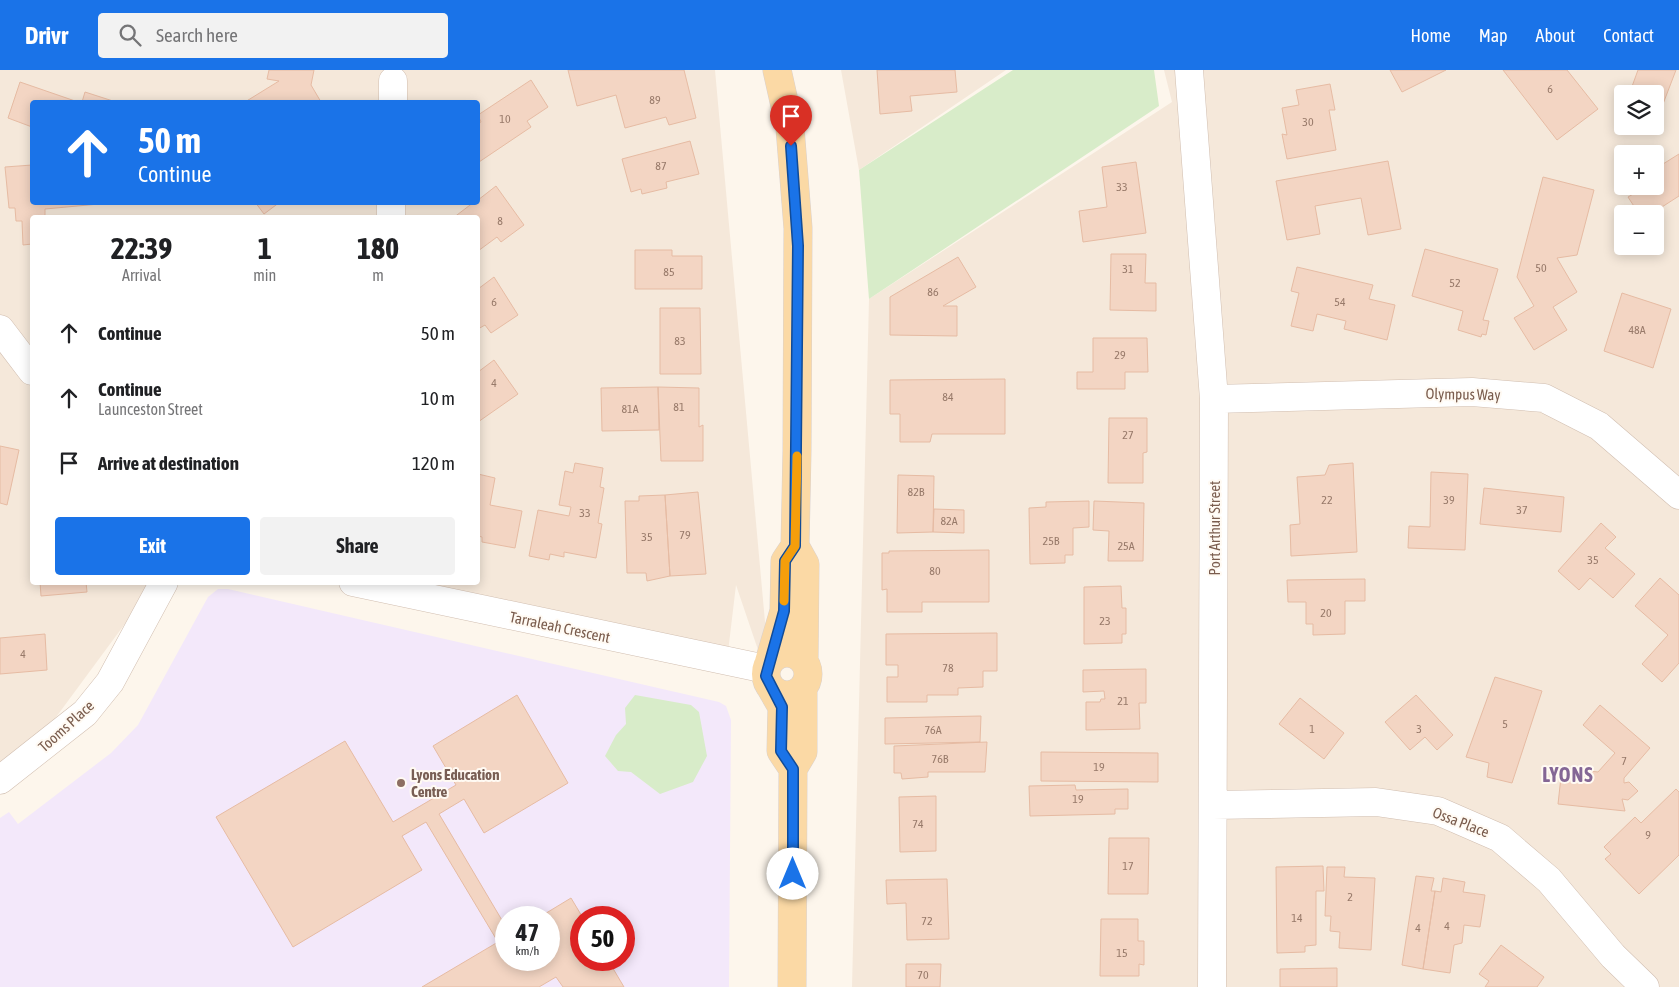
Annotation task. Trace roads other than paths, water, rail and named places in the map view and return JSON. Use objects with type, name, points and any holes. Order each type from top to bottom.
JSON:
[{"type":"main road","points":[[777,70],[790,128],[798,228],[795,546],[805,564],[794,611],[769,673],[782,707],[781,751],[793,769]]},
{"type":"main road","points":[[769,673],[783,695],[798,693],[803,689],[809,677],[794,611]]},
{"type":"main road","points":[[769,673],[779,654],[792,653],[804,660]]},
{"type":"main road","points":[[792,987],[793,769],[803,752],[803,689]]},
{"type":"street","name":"Port Arthur Street","points":[[1189,70],[1214,399],[1212,987]]},
{"type":"street","points":[[0,330],[30,368]]},
{"type":"street","name":"Olympus Way","points":[[1214,399],[1472,392],[1544,398],[1599,426],[1679,495]]},
{"type":"street","name":"Tooms Place","points":[[0,780],[85,713],[110,682],[162,585]]},
{"type":"street","name":"Tarraleah Crescent","points":[[374,585],[769,673]]},
{"type":"street","name":"Ossa Place","points":[[1212,805],[1376,802],[1438,811],[1500,838],[1549,880],[1613,956],[1646,987]]},
{"type":"place","name":"Lyons Education Centre","points":[[401,783]]},
{"type":"district","name":"LYONS","points":[[1568,774]]}]
